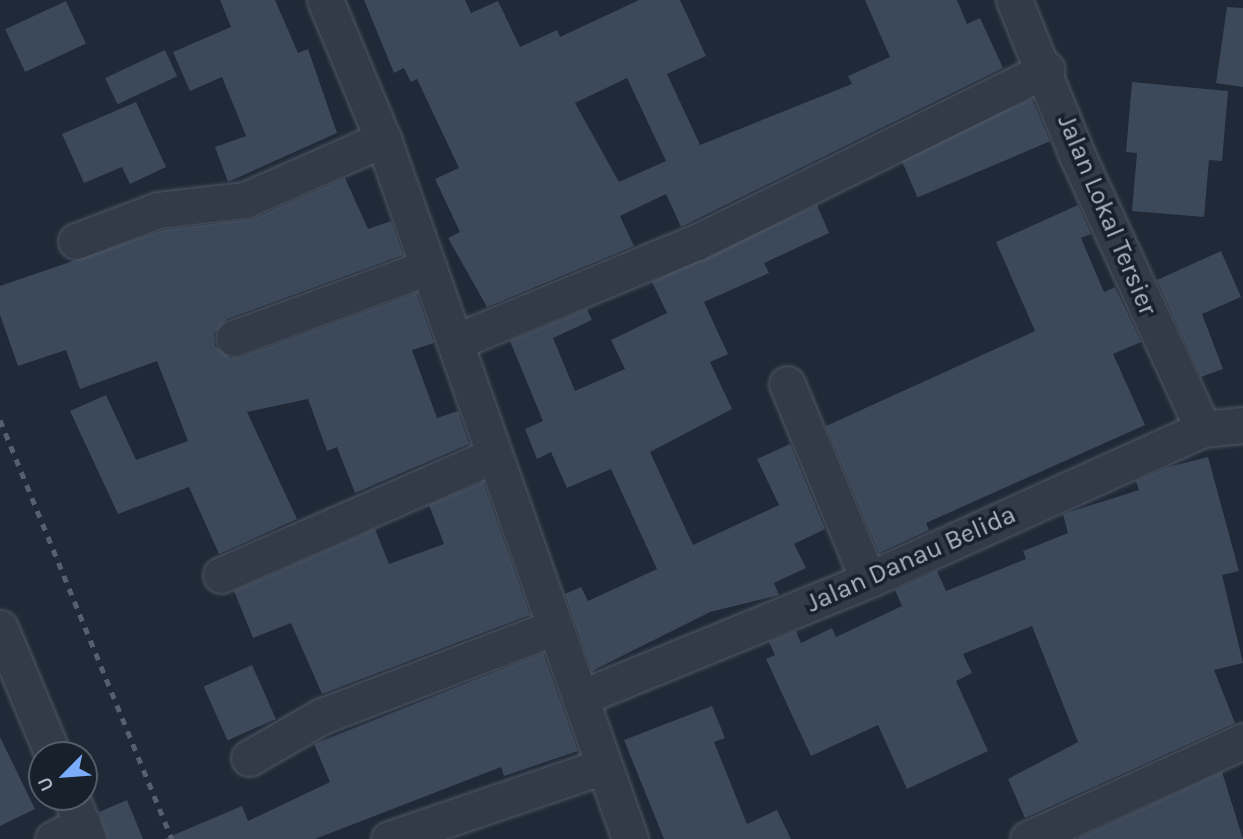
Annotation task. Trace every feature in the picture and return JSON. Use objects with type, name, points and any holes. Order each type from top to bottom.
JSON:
[{"type":"street","points":[[325,0],[383,139],[630,839]]},
{"type":"street","name":"Jalan Lokal Tersier","points":[[1014,0],[1047,69],[1077,155],[1203,429]]},
{"type":"street","points":[[455,342],[697,242],[1047,69]]},
{"type":"street","points":[[76,241],[158,210],[245,200],[383,139]]},
{"type":"street","points":[[234,338],[428,267]]},
{"type":"street","points":[[787,384],[868,580]]},
{"type":"street","name":"Jalan Danau Belida","points":[[580,698],[868,580],[1203,429],[1243,425]]},
{"type":"street","points":[[221,575],[494,455]]},
{"type":"street","points":[[249,758],[321,716],[555,626]]},
{"type":"street","points":[[0,628],[47,741]]},
{"type":"street","points":[[1028,839],[1243,741]]},
{"type":"street","points":[[388,839],[604,766]]},
{"type":"building","points":[[220,0],[275,0],[298,53],[308,49],[337,133],[228,182],[215,147],[246,136],[222,77],[190,91],[173,52],[231,27]]},
{"type":"building","points":[[364,0],[465,0],[471,13],[498,1],[520,47],[557,30],[560,37],[639,0],[680,0],[706,56],[667,74],[700,145],[852,84],[848,76],[890,57],[865,0],[957,0],[967,24],[980,18],[1003,68],[681,227],[666,194],[620,216],[634,246],[487,307],[448,238],[460,232],[435,179],[459,168],[417,79],[411,82],[404,68],[394,73]],"holes":[[[627,78],[666,161],[619,182],[575,103]]]},
{"type":"building","points":[[66,1],[86,44],[25,72],[5,29]]},
{"type":"building","points":[[1227,7],[1243,8],[1243,87],[1216,83]]},
{"type":"building","points":[[165,50],[177,76],[117,104],[105,78]]},
{"type":"building","points":[[1132,82],[1228,91],[1222,161],[1209,160],[1204,217],[1132,211],[1137,153],[1126,152]]},
{"type":"building","points":[[1032,99],[1050,141],[917,198],[899,155]]},
{"type":"building","points":[[136,102],[166,167],[130,184],[122,167],[84,183],[62,134]]},
{"type":"building","points":[[345,178],[368,229],[391,221],[403,255],[227,319],[214,334],[215,346],[230,358],[241,357],[416,293],[434,343],[412,350],[437,418],[458,411],[469,444],[355,493],[337,447],[327,451],[308,399],[247,412],[297,519],[219,554],[189,487],[118,514],[70,411],[106,395],[136,460],[188,441],[157,361],[80,389],[66,350],[18,366],[0,315],[0,286],[163,230],[253,219]]},
{"type":"building","points":[[817,205],[829,233],[764,263],[769,273],[704,302],[728,354],[710,362],[732,409],[650,452],[693,545],[779,505],[757,459],[790,444],[825,529],[794,544],[806,568],[774,583],[779,595],[710,612],[592,671],[565,594],[581,587],[588,601],[657,569],[611,469],[567,488],[551,452],[537,459],[525,429],[543,421],[510,341],[587,309],[592,320],[553,338],[575,391],[625,369],[611,340],[667,313],[652,282]]},
{"type":"building","points":[[1078,205],[1091,234],[1081,238],[1104,292],[1115,287],[1141,342],[1113,354],[1145,425],[926,523],[929,530],[879,553],[826,426],[1035,331],[996,242]]},
{"type":"building","points":[[1221,251],[1241,297],[1202,314],[1223,369],[1201,377],[1157,280]]},
{"type":"building","points":[[1208,457],[1239,571],[1222,575],[1243,663],[1214,670],[1235,723],[1025,818],[1008,779],[1078,742],[1032,626],[963,654],[972,673],[956,681],[988,751],[907,789],[878,725],[811,756],[766,659],[775,655],[769,642],[796,631],[801,643],[832,628],[836,637],[902,606],[895,590],[937,571],[946,591],[1026,559],[1023,551],[1068,533],[1063,514],[1139,490],[1136,481],[1168,467]]},
{"type":"building","points":[[483,482],[530,615],[322,694],[291,623],[253,638],[234,591],[375,529],[389,564],[444,544],[429,505]]},
{"type":"building","points":[[543,653],[578,751],[504,776],[501,767],[315,839],[164,839],[242,806],[248,821],[330,782],[314,744]]},
{"type":"building","points":[[252,665],[276,719],[228,740],[204,687]]},
{"type":"building","points":[[712,706],[725,738],[714,742],[747,824],[777,810],[791,839],[664,839],[624,740]]},
{"type":"building","points":[[0,737],[28,795],[28,811],[31,811],[0,826]]},
{"type":"building","points":[[1222,772],[1243,839],[1077,839]]},
{"type":"building","points":[[127,800],[143,839],[108,839],[99,812]]},
{"type":"railway","points":[[0,420],[172,839]]}]
